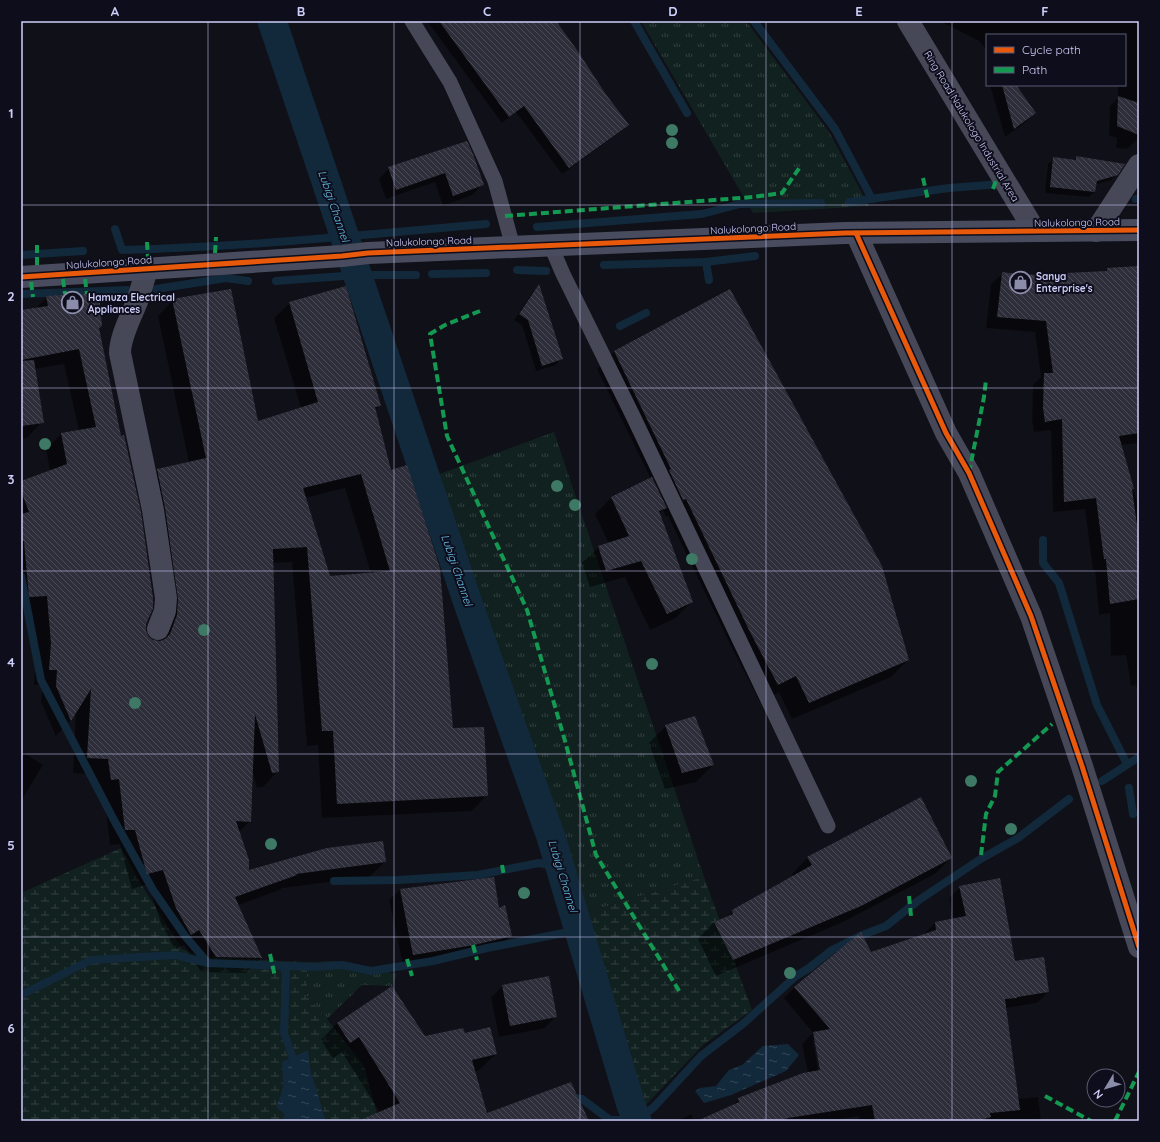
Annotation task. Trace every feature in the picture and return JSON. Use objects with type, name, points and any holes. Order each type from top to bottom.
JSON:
[{"type":"street","name":"Ring Road Nalukologo Industrial Area","points":[[908,21],[1035,231]]},
{"type":"street","points":[[1096,231],[1139,165]]},
{"type":"street","name":"Nalukolongo Road","points":[[21,277],[368,253],[856,233],[1139,230]]},
{"type":"street","points":[[856,233],[946,433],[969,473],[1031,616],[1082,766],[1139,947]]},
{"type":"street","points":[[146,269],[120,353],[153,510],[166,598],[165,611],[158,629]]},
{"type":"lane","points":[[412,21],[450,82],[495,181],[513,247]]},
{"type":"lane","points":[[551,246],[563,274],[633,416],[828,826]]},
{"type":"green space","points":[[641,21],[746,21],[829,132],[869,206],[753,213]]},
{"type":"green space","points":[[554,432],[704,877],[584,913],[434,476]]},
{"type":"green space","points":[[121,848],[139,881],[182,949],[203,957],[307,962],[307,996],[364,1066],[379,1121],[326,1121],[311,1072],[308,1050],[282,1062],[283,1088],[276,1107],[292,1121],[21,1121],[21,893]]},
{"type":"green space","points":[[704,877],[752,1010],[703,1045],[644,1107],[584,913]]},
{"type":"green space","points":[[334,961],[397,974],[392,986],[362,985],[327,1019],[307,996],[307,962]]},
{"type":"water","points":[[788,1044],[799,1055],[786,1071],[731,1095],[704,1103],[695,1091],[700,1088],[716,1086],[729,1070],[742,1065],[763,1046]]},
{"type":"water","points":[[308,1050],[311,1072],[326,1121],[292,1121],[276,1107],[283,1088],[282,1062]]},
{"type":"building","points":[[439,21],[556,21],[605,93],[629,125],[569,168],[524,106],[509,117]]},
{"type":"building","points":[[1002,86],[1017,86],[1036,113],[1014,129]]},
{"type":"building","points":[[1118,96],[1139,103],[1139,135],[1117,126]]},
{"type":"building","points":[[467,141],[484,185],[453,196],[445,173],[396,190],[388,167]]},
{"type":"building","points":[[1076,156],[1125,164],[1118,175],[1097,181],[1095,192],[1050,187],[1053,157],[1076,160]]},
{"type":"building","points":[[1139,266],[1139,433],[1119,436],[1134,489],[1132,489],[1139,540],[1139,599],[1110,604],[1106,559],[1104,559],[1096,498],[1064,502],[1062,419],[1045,422],[1043,408],[1044,373],[1053,373],[1046,321],[997,317],[1002,272],[1024,275],[1107,271],[1107,268]]},
{"type":"building","points":[[539,284],[563,359],[542,366],[528,320],[519,314]]},
{"type":"building","points":[[346,286],[381,406],[375,407],[391,470],[407,465],[440,568],[453,728],[484,727],[488,796],[337,804],[333,731],[322,731],[307,547],[273,549],[279,772],[272,773],[255,714],[251,822],[236,821],[249,860],[249,870],[327,848],[383,841],[386,862],[296,874],[297,875],[235,897],[262,958],[216,957],[199,930],[191,935],[176,908],[163,870],[147,874],[135,830],[125,830],[119,779],[111,780],[108,759],[87,758],[91,689],[71,721],[56,686],[57,670],[49,670],[51,643],[47,596],[29,597],[24,541],[21,541],[21,514],[29,512],[21,491],[21,481],[67,464],[61,433],[96,427],[79,349],[21,360],[21,310],[48,306],[46,296],[99,293],[102,326],[99,328],[121,436],[124,435],[141,512],[153,598],[153,608],[146,624],[146,631],[149,637],[153,640],[160,641],[165,639],[170,634],[177,615],[178,599],[165,508],[157,469],[206,458],[172,299],[231,289],[258,421],[318,402],[289,302]],"holes":[[[361,474],[390,571],[330,576],[303,488]]]},
{"type":"building","points":[[730,289],[882,566],[909,660],[809,703],[796,676],[778,685],[750,632],[686,499],[683,500],[669,470],[671,469],[614,351]]},
{"type":"building","points":[[34,360],[44,423],[21,426],[21,361]]},
{"type":"building","points":[[652,477],[667,508],[659,511],[693,602],[667,614],[641,561],[606,571],[598,546],[629,536],[611,497]]},
{"type":"building","points":[[695,716],[714,765],[682,773],[665,725]]},
{"type":"building","points":[[921,797],[952,858],[861,906],[733,960],[714,922],[733,914],[732,910],[812,865],[807,857]]},
{"type":"building","points":[[494,877],[499,908],[505,905],[512,936],[474,945],[413,955],[400,889]]},
{"type":"building","points":[[1000,878],[1015,961],[1044,957],[1049,992],[1005,999],[1020,1110],[990,1113],[991,1117],[977,1121],[875,1121],[872,1105],[788,1118],[780,1121],[697,1121],[739,1102],[738,1098],[803,1073],[820,1070],[813,1032],[830,1029],[794,987],[861,932],[871,952],[936,930],[935,922],[966,916],[959,886]]},
{"type":"building","points":[[549,976],[557,1017],[510,1026],[502,985]]},
{"type":"building","points":[[392,986],[425,1036],[463,1028],[465,1033],[490,1027],[497,1054],[472,1060],[487,1113],[571,1082],[589,1121],[358,1121],[400,1103],[359,1037],[350,1043],[337,1023]]},
{"type":"waterway","name":"Lubigi Channel","points":[[272,21],[470,609],[551,837],[637,1121]]},
{"type":"waterway","points":[[634,21],[687,113]]},
{"type":"waterway","points":[[754,21],[835,129],[872,199]]},
{"type":"waterway","points":[[849,202],[949,188],[1001,184]]},
{"type":"waterway","points":[[537,227],[702,214],[740,204],[821,203]]},
{"type":"waterway","points":[[115,229],[122,250],[258,243],[486,224]]},
{"type":"waterway","points":[[21,255],[83,251]]},
{"type":"waterway","points":[[706,262],[755,256]]},
{"type":"waterway","points":[[604,265],[706,262],[709,280]]},
{"type":"waterway","points":[[517,270],[546,271]]},
{"type":"waterway","points":[[432,274],[486,273]]},
{"type":"waterway","points":[[276,281],[357,275],[416,275]]},
{"type":"waterway","points":[[156,289],[226,278],[248,281]]},
{"type":"waterway","points":[[21,294],[127,290]]},
{"type":"waterway","points":[[620,326],[646,313]]},
{"type":"waterway","points":[[1043,540],[1043,563],[1059,583],[1097,705],[1127,764]]},
{"type":"waterway","points":[[21,576],[41,680],[115,822],[153,890],[185,936],[208,963]]},
{"type":"waterway","points":[[1102,781],[1139,757]]},
{"type":"waterway","points":[[1129,788],[1133,814]]},
{"type":"waterway","points":[[568,1097],[582,1099],[610,1120],[637,1120],[654,1107],[701,1056],[744,1023],[796,976],[832,950],[860,936],[886,926],[919,900],[979,860],[1018,838],[1069,799]]},
{"type":"waterway","points":[[334,881],[398,880],[478,875],[539,863],[560,867]]},
{"type":"waterway","points":[[21,995],[91,960],[176,955],[208,963],[315,967],[342,965],[371,971],[433,961],[487,948],[579,930]]},
{"type":"waterway","points":[[286,967],[284,1033],[296,1067]]},
{"type":"waterway","points":[[286,1121],[293,1107]]},
{"type":"marked path","points":[[505,216],[753,197],[782,193],[800,167]]},
{"type":"marked path","points":[[993,189],[999,172]]},
{"type":"marked path","points":[[923,178],[928,200]]},
{"type":"marked path","points":[[215,253],[216,237]]},
{"type":"marked path","points":[[147,242],[148,258]]},
{"type":"marked path","points":[[37,243],[37,265]]},
{"type":"marked path","points":[[63,279],[65,294]]},
{"type":"marked path","points":[[85,279],[87,294]]},
{"type":"marked path","points":[[31,282],[33,297]]},
{"type":"marked path","points":[[480,311],[445,325],[430,334],[447,436],[527,610],[596,855],[681,994]]},
{"type":"marked path","points":[[969,473],[986,380]]},
{"type":"marked path","points":[[981,855],[986,814],[995,796],[998,772],[1052,724]]},
{"type":"marked path","points":[[502,865],[504,876]]},
{"type":"marked path","points":[[909,896],[911,916]]},
{"type":"marked path","points":[[473,945],[477,960]]},
{"type":"marked path","points":[[270,954],[275,977]]},
{"type":"marked path","points":[[407,959],[412,976]]},
{"type":"marked path","points":[[1115,1121],[1139,1072]]},
{"type":"marked path","points":[[1045,1096],[1091,1121]]},
{"type":"cycle path","points":[[21,277],[368,253],[845,233],[1139,230]]},
{"type":"cycle path","points":[[856,233],[946,433],[969,473],[1031,616],[1082,766],[1139,947]]},
{"type":"place","name":"Sanya Enterprise's","points":[[1020,282]]},
{"type":"place","name":"Hamuza Electrical Appliances","points":[[72,303]]}]
